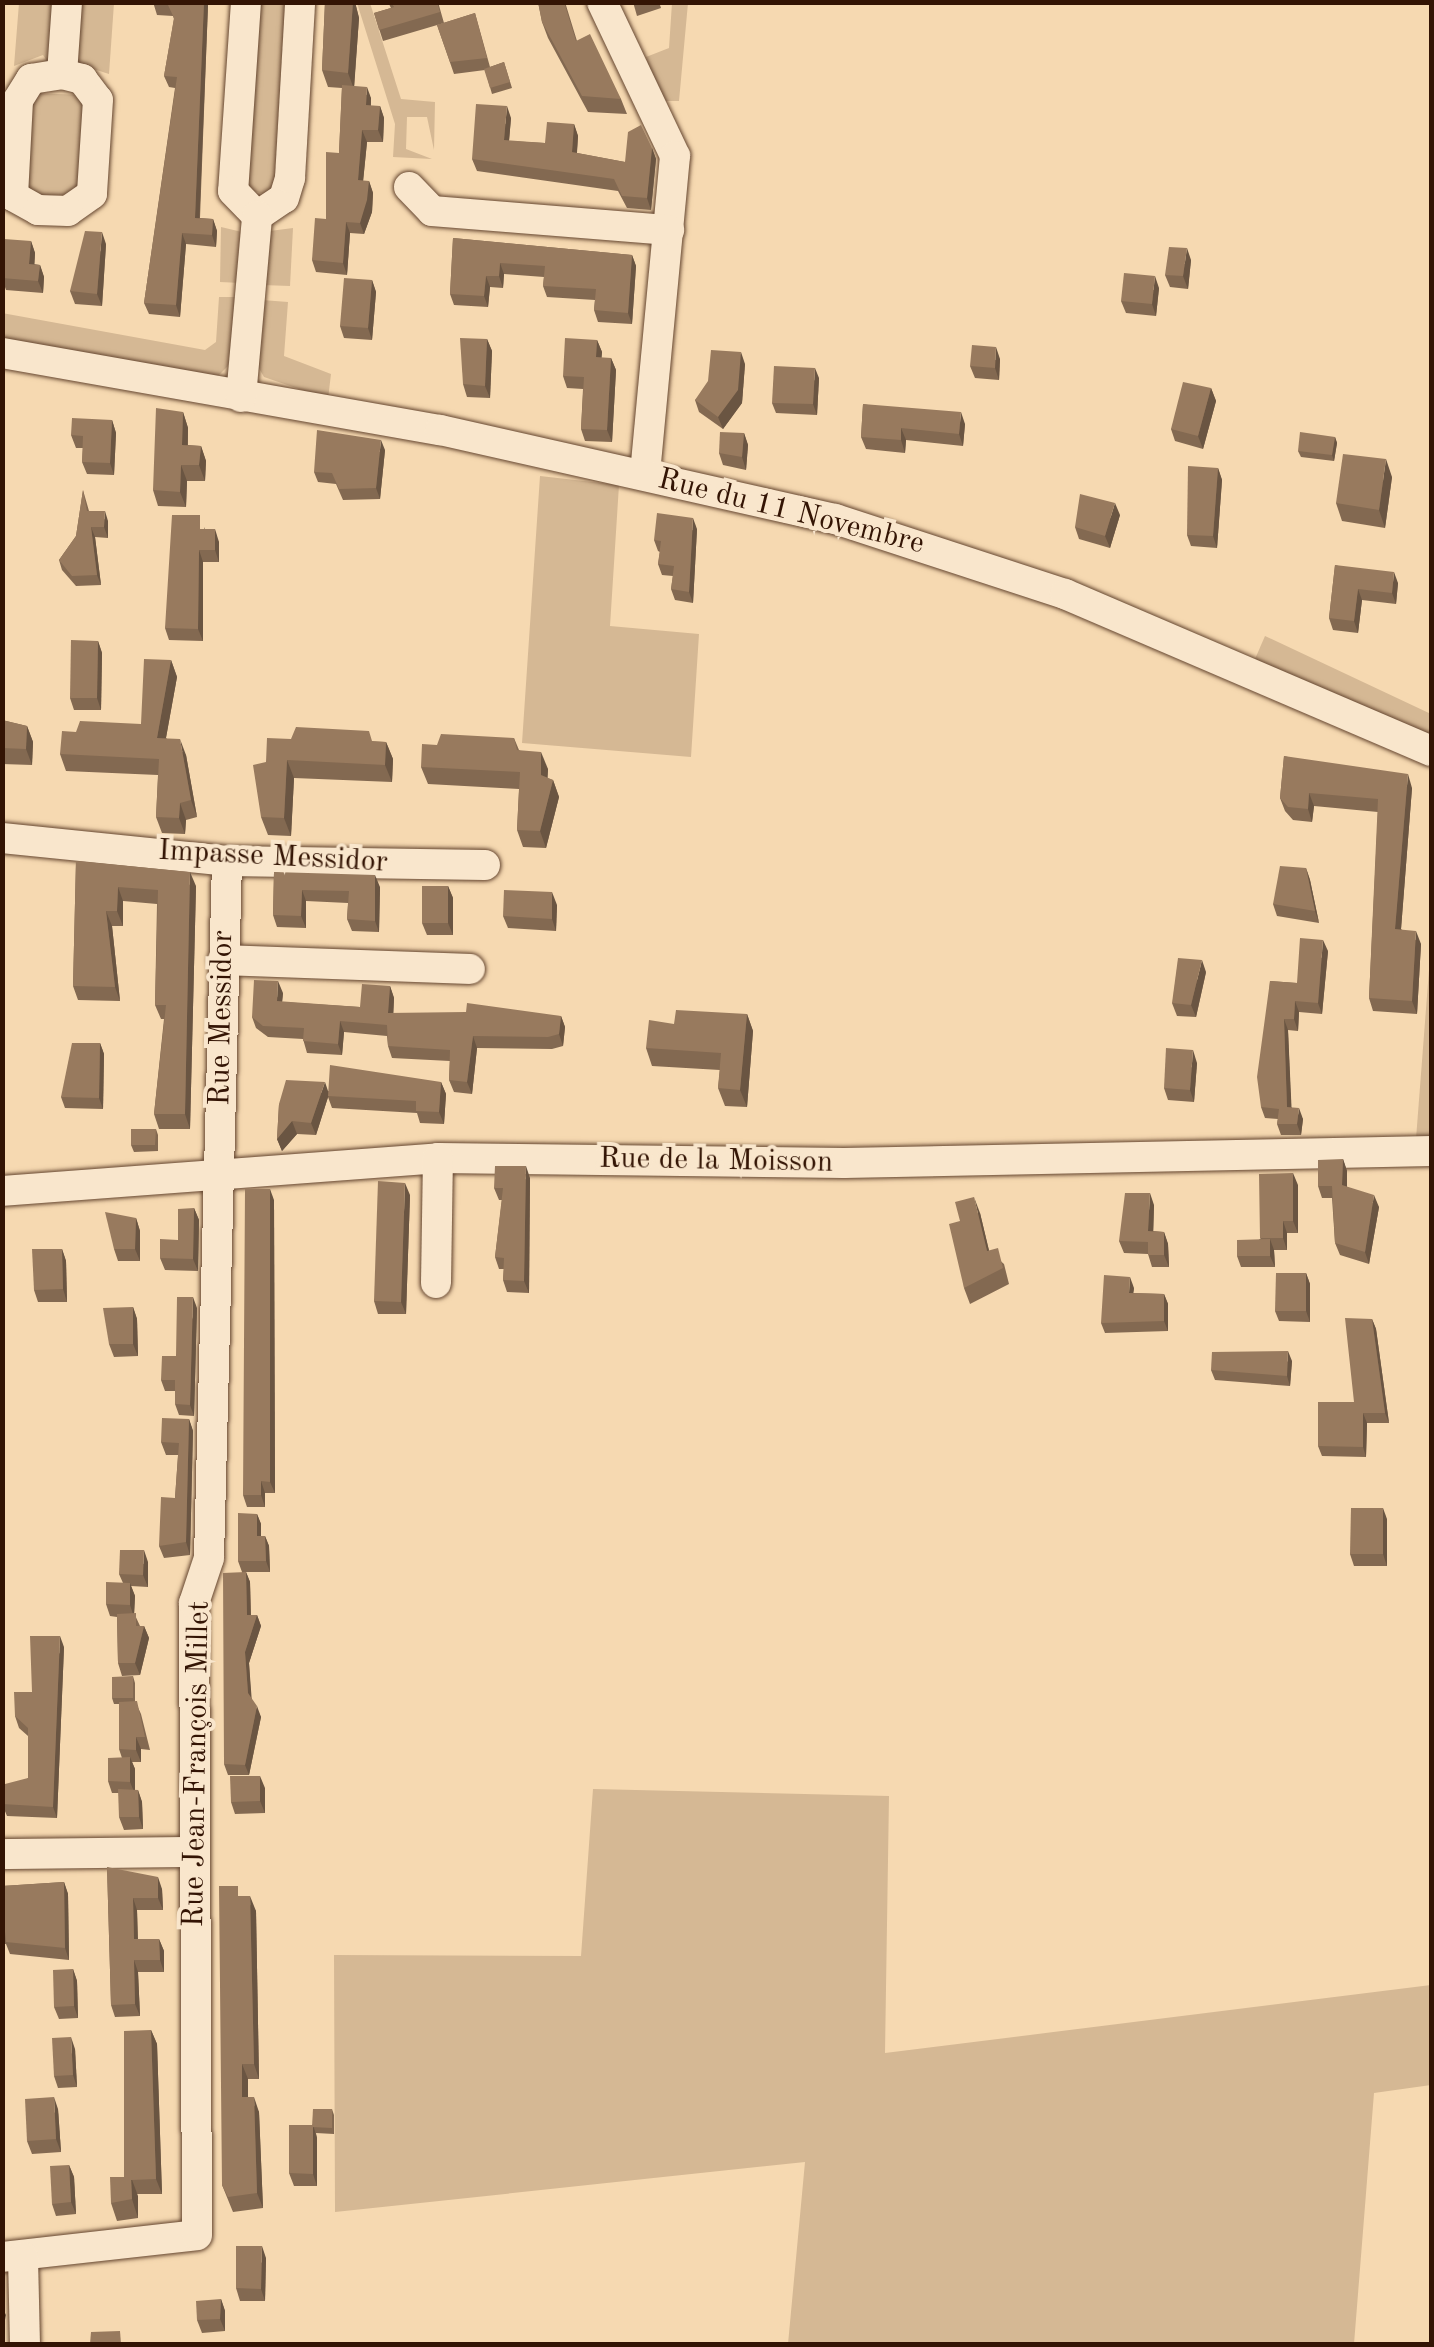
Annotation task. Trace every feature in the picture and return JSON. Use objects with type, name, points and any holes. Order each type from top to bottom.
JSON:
[{"type":"street","points":[[62,74],[67,2]]},
{"type":"street","points":[[241,397],[258,216],[234,191],[246,2]]},
{"type":"street","points":[[258,216],[284,198],[290,178],[300,2]]},
{"type":"street","points":[[602,2],[674,156],[644,475]]},
{"type":"street","points":[[62,74],[82,79],[98,100],[92,194],[68,211],[38,210],[13,196],[18,100],[31,79],[62,74]]},
{"type":"street","points":[[409,187],[432,211],[669,230]]},
{"type":"street","name":"Rue du 11 Novembre","points":[[2,353],[644,475],[988,565],[1432,751]]},
{"type":"street","name":"Impasse Messidor","points":[[2,838],[227,861],[485,865]]},
{"type":"street","name":"Rue Messidor","points":[[219,1174],[227,861]]},
{"type":"street","points":[[223,960],[470,969]]},
{"type":"street","name":"Rue de la Moisson","points":[[2,1191],[438,1158],[844,1163],[1432,1151]]},
{"type":"street","points":[[436,1283],[438,1158]]},
{"type":"street","name":"Rue Jean-François Millet","points":[[12,2257],[197,2235],[194,1604],[209,1558],[219,1174]]},
{"type":"street","points":[[2,1854],[193,1852]]},
{"type":"street","points":[[12,2257],[25,2344]]},
{"type":"shaded area","points":[[19,3],[53,3],[48,62],[43,55],[14,66]]},
{"type":"shaded area","points":[[79,3],[114,3],[109,74],[75,63]]},
{"type":"shaded area","points":[[254,3],[297,3],[283,181],[267,195],[247,189]]},
{"type":"shaded area","points":[[357,3],[370,3],[401,99],[435,102],[434,150],[427,117],[407,117],[406,149],[432,159],[393,157],[395,124]]},
{"type":"shaded area","points":[[672,3],[688,3],[679,101],[659,101],[646,57],[669,48]]},
{"type":"shaded area","points":[[33,93],[83,95],[87,181],[71,194],[26,198]]},
{"type":"shaded area","points":[[221,227],[242,232],[241,283],[220,282]]},
{"type":"shaded area","points":[[293,228],[290,286],[262,285],[270,231]]},
{"type":"shaded area","points":[[219,297],[238,297],[234,360],[214,380],[3,341],[2,313],[205,350],[216,342]]},
{"type":"shaded area","points":[[262,300],[288,302],[284,356],[331,374],[328,399],[264,377],[256,363]]},
{"type":"shaded area","points":[[540,476],[619,485],[610,626],[699,634],[691,757],[522,743]]},
{"type":"shaded area","points":[[1265,636],[1431,714],[1431,739],[1255,659]]},
{"type":"shaded area","points":[[1431,944],[1431,1137],[1416,1139]]},
{"type":"shaded area","points":[[593,1789],[889,1796],[885,2053],[1431,1985],[1431,2085],[1374,2093],[1354,2344],[788,2344],[805,2162],[335,2212],[334,1955],[581,1956]]},
{"type":"building","points":[[153,2],[204,2],[195,218],[213,219],[212,235],[182,233],[176,305],[144,303],[177,77],[164,76],[174,18],[168,5]]},
{"type":"building","points":[[325,2],[353,2],[348,73],[322,70]]},
{"type":"building","points":[[391,2],[437,2],[440,12],[379,30],[374,13],[394,7]]},
{"type":"building","points":[[538,2],[564,2],[576,41],[590,34],[621,99],[582,96],[542,22]]},
{"type":"building","points":[[475,13],[487,58],[450,62],[437,25]]},
{"type":"building","points":[[504,62],[510,82],[490,88],[484,69]]},
{"type":"building","points":[[342,85],[367,87],[366,105],[380,106],[378,130],[362,130],[358,180],[369,181],[367,200],[360,223],[346,222],[343,263],[312,260],[315,218],[326,219],[326,152],[339,153]]},
{"type":"building","points":[[476,104],[507,106],[504,140],[545,143],[547,122],[574,124],[572,152],[625,162],[628,132],[641,125],[652,148],[647,198],[622,196],[614,179],[472,159]]},
{"type":"building","points":[[85,231],[102,232],[97,294],[70,291]]},
{"type":"building","points":[[453,238],[632,255],[628,313],[594,310],[596,289],[543,286],[545,266],[500,263],[499,276],[486,276],[484,296],[450,294]]},
{"type":"building","points":[[4,239],[31,241],[29,264],[40,265],[38,281],[2,278]]},
{"type":"building","points":[[1169,247],[1187,248],[1183,276],[1165,275]]},
{"type":"building","points":[[1124,273],[1155,276],[1152,304],[1121,301]]},
{"type":"building","points":[[344,278],[372,280],[368,328],[340,326]]},
{"type":"building","points":[[460,338],[487,339],[485,386],[463,384]]},
{"type":"building","points":[[565,338],[597,340],[596,357],[611,358],[607,430],[581,429],[584,377],[563,376]]},
{"type":"building","points":[[972,345],[996,347],[995,368],[970,366]]},
{"type":"building","points":[[711,350],[741,352],[738,390],[718,417],[695,400],[708,381]]},
{"type":"building","points":[[774,366],[815,368],[813,404],[772,403]]},
{"type":"building","points":[[1183,382],[1211,388],[1198,436],[1171,429]]},
{"type":"building","points":[[863,404],[961,412],[959,434],[901,428],[901,440],[861,437]]},
{"type":"building","points":[[156,408],[183,412],[182,445],[201,446],[199,465],[181,465],[180,492],[153,490]]},
{"type":"building","points":[[72,418],[112,420],[110,463],[82,462],[83,436],[71,435]]},
{"type":"building","points":[[317,430],[381,440],[376,488],[339,489],[332,473],[314,472]]},
{"type":"building","points":[[720,432],[744,433],[742,457],[719,453]]},
{"type":"building","points":[[1300,432],[1335,437],[1332,455],[1298,451]]},
{"type":"building","points":[[1343,454],[1386,459],[1379,510],[1336,503]]},
{"type":"building","points":[[1188,466],[1218,468],[1213,536],[1187,535]]},
{"type":"building","points":[[83,490],[87,511],[105,511],[104,527],[91,527],[97,575],[72,576],[59,560],[76,536]]},
{"type":"building","points":[[1080,494],[1115,503],[1105,536],[1075,527]]},
{"type":"building","points":[[657,513],[693,518],[689,592],[671,589],[674,566],[658,564],[661,541],[654,540]]},
{"type":"building","points":[[172,515],[200,515],[200,529],[215,529],[215,550],[199,550],[198,629],[165,628]]},
{"type":"building","points":[[1335,565],[1394,572],[1392,593],[1358,589],[1354,621],[1329,618]]},
{"type":"building","points":[[71,640],[98,641],[97,698],[70,698]]},
{"type":"building","points":[[144,659],[171,660],[157,738],[180,739],[191,800],[180,803],[179,818],[156,817],[159,759],[60,754],[62,731],[76,732],[80,721],[141,724]]},
{"type":"building","points":[[2,720],[27,726],[26,749],[2,748]]},
{"type":"building","points":[[296,727],[369,731],[372,741],[386,742],[385,765],[287,760],[284,818],[261,817],[253,765],[266,762],[267,738],[291,739]]},
{"type":"building","points":[[441,734],[514,738],[517,750],[541,752],[541,775],[553,780],[540,831],[517,830],[520,772],[421,767],[422,744],[437,745]]},
{"type":"building","points":[[1284,756],[1408,774],[1395,929],[1416,931],[1412,1001],[1369,998],[1378,799],[1309,793],[1308,809],[1288,807],[1280,798]]},
{"type":"building","points":[[76,861],[190,872],[185,1114],[154,1114],[166,1005],[155,1005],[158,890],[118,887],[117,911],[106,911],[115,987],[73,986]]},
{"type":"building","points":[[1280,866],[1306,868],[1315,911],[1273,904]]},
{"type":"building","points":[[274,872],[375,875],[375,921],[347,919],[349,891],[302,890],[301,916],[273,915]]},
{"type":"building","points":[[422,886],[448,886],[448,923],[422,923]]},
{"type":"building","points":[[504,890],[552,892],[552,919],[503,916]]},
{"type":"building","points":[[1300,938],[1323,940],[1318,1003],[1295,1001],[1294,1019],[1284,1019],[1287,1107],[1299,1108],[1297,1124],[1277,1124],[1279,1109],[1261,1107],[1257,1077],[1270,981],[1297,983]]},
{"type":"building","points":[[1178,958],[1202,960],[1191,1005],[1172,1003]]},
{"type":"building","points":[[254,980],[278,981],[277,1001],[360,1007],[362,984],[390,986],[388,1013],[466,1012],[467,1003],[561,1016],[559,1034],[473,1036],[467,1082],[449,1080],[450,1050],[388,1046],[387,1025],[340,1021],[338,1044],[303,1041],[304,1028],[263,1026],[252,1017]]},
{"type":"building","points":[[676,1010],[747,1014],[740,1090],[718,1088],[721,1053],[646,1048],[649,1020],[674,1024]]},
{"type":"building","points":[[72,1043],[100,1043],[99,1098],[61,1097]]},
{"type":"building","points":[[1166,1048],[1193,1050],[1190,1090],[1164,1088]]},
{"type":"building","points":[[330,1065],[441,1082],[439,1112],[416,1111],[416,1101],[328,1096]]},
{"type":"building","points":[[286,1080],[325,1082],[311,1123],[292,1121],[277,1139],[279,1104]]},
{"type":"building","points":[[131,1129],[156,1129],[155,1145],[131,1145]]},
{"type":"building","points":[[1343,1159],[1342,1185],[1374,1195],[1365,1252],[1335,1243],[1332,1186],[1318,1186],[1318,1160]]},
{"type":"building","points":[[495,1166],[526,1166],[524,1281],[503,1280],[504,1258],[495,1257],[503,1188],[494,1188]]},
{"type":"building","points":[[1293,1173],[1293,1221],[1283,1221],[1283,1238],[1260,1238],[1259,1174]]},
{"type":"building","points":[[378,1181],[405,1183],[401,1302],[374,1301]]},
{"type":"building","points":[[245,1189],[270,1189],[270,1482],[261,1481],[261,1495],[243,1495]]},
{"type":"building","points":[[1125,1193],[1150,1193],[1148,1231],[1164,1232],[1164,1255],[1148,1255],[1148,1242],[1119,1241]]},
{"type":"building","points":[[974,1197],[987,1251],[998,1248],[1003,1268],[964,1288],[949,1224],[960,1221],[955,1202]]},
{"type":"building","points":[[194,1208],[193,1259],[160,1258],[160,1239],[178,1240],[178,1209]]},
{"type":"building","points":[[105,1212],[136,1218],[135,1249],[114,1249]]},
{"type":"building","points":[[1270,1239],[1270,1256],[1237,1256],[1237,1240]]},
{"type":"building","points":[[32,1249],[62,1249],[63,1289],[34,1290]]},
{"type":"building","points":[[1276,1273],[1306,1273],[1306,1311],[1275,1311]]},
{"type":"building","points":[[1104,1275],[1130,1277],[1129,1293],[1164,1294],[1164,1321],[1101,1323]]},
{"type":"building","points":[[177,1297],[193,1297],[190,1405],[175,1404],[175,1380],[161,1380],[162,1356],[176,1356]]},
{"type":"building","points":[[133,1307],[133,1344],[109,1344],[103,1308]]},
{"type":"building","points":[[1345,1318],[1372,1319],[1385,1413],[1363,1413],[1363,1447],[1318,1446],[1318,1402],[1354,1402]]},
{"type":"building","points":[[1288,1351],[1287,1376],[1211,1370],[1212,1352]]},
{"type":"building","points":[[162,1418],[189,1419],[186,1542],[159,1546],[161,1497],[175,1498],[179,1443],[161,1442]]},
{"type":"building","points":[[1351,1508],[1383,1508],[1383,1554],[1350,1554]]},
{"type":"building","points":[[238,1513],[257,1514],[257,1536],[265,1536],[266,1561],[238,1561]]},
{"type":"building","points":[[120,1550],[144,1550],[143,1575],[119,1574]]},
{"type":"building","points":[[246,1572],[247,1615],[257,1615],[245,1652],[248,1693],[257,1706],[245,1765],[224,1764],[223,1573]]},
{"type":"building","points":[[106,1582],[130,1583],[130,1605],[106,1604]]},
{"type":"building","points":[[136,1613],[136,1626],[144,1626],[135,1663],[118,1663],[117,1614]]},
{"type":"building","points":[[30,1636],[60,1636],[53,1807],[2,1804],[5,1784],[28,1778],[28,1728],[15,1716],[14,1692],[32,1692]]},
{"type":"building","points":[[133,1676],[133,1698],[112,1698],[112,1677]]},
{"type":"building","points":[[137,1701],[145,1737],[136,1737],[136,1750],[119,1749],[119,1702]]},
{"type":"building","points":[[130,1757],[130,1782],[108,1781],[108,1758]]},
{"type":"building","points":[[230,1776],[260,1776],[260,1801],[231,1802]]},
{"type":"building","points":[[118,1789],[138,1790],[139,1817],[119,1817]]},
{"type":"building","points":[[107,1867],[158,1877],[158,1898],[133,1898],[134,1939],[159,1939],[160,1960],[134,1960],[135,2004],[111,2005]]},
{"type":"building","points":[[64,1882],[65,1948],[6,1942],[2,1932],[2,1886]]},
{"type":"building","points":[[219,1886],[238,1886],[238,1896],[250,1896],[254,2064],[242,2064],[242,2097],[254,2097],[257,2193],[228,2197],[222,2185]]},
{"type":"building","points":[[73,1969],[74,2006],[54,2007],[53,1970]]},
{"type":"building","points":[[151,2030],[156,2179],[131,2180],[124,2177],[124,2031]]},
{"type":"building","points":[[71,2037],[73,2075],[54,2076],[52,2038]]},
{"type":"building","points":[[54,2097],[56,2139],[27,2141],[25,2099]]},
{"type":"building","points":[[313,2109],[332,2109],[332,2128],[312,2127]]},
{"type":"building","points":[[289,2125],[313,2125],[313,2174],[289,2173]]},
{"type":"building","points":[[69,2165],[71,2202],[52,2204],[50,2166]]},
{"type":"building","points":[[110,2177],[131,2177],[132,2199],[111,2203]]},
{"type":"building","points":[[236,2246],[262,2246],[261,2289],[236,2288]]},
{"type":"building","points":[[221,2299],[220,2319],[197,2320],[196,2301]]},
{"type":"building","points":[[120,2331],[121,2344],[90,2344],[91,2332]]}]
